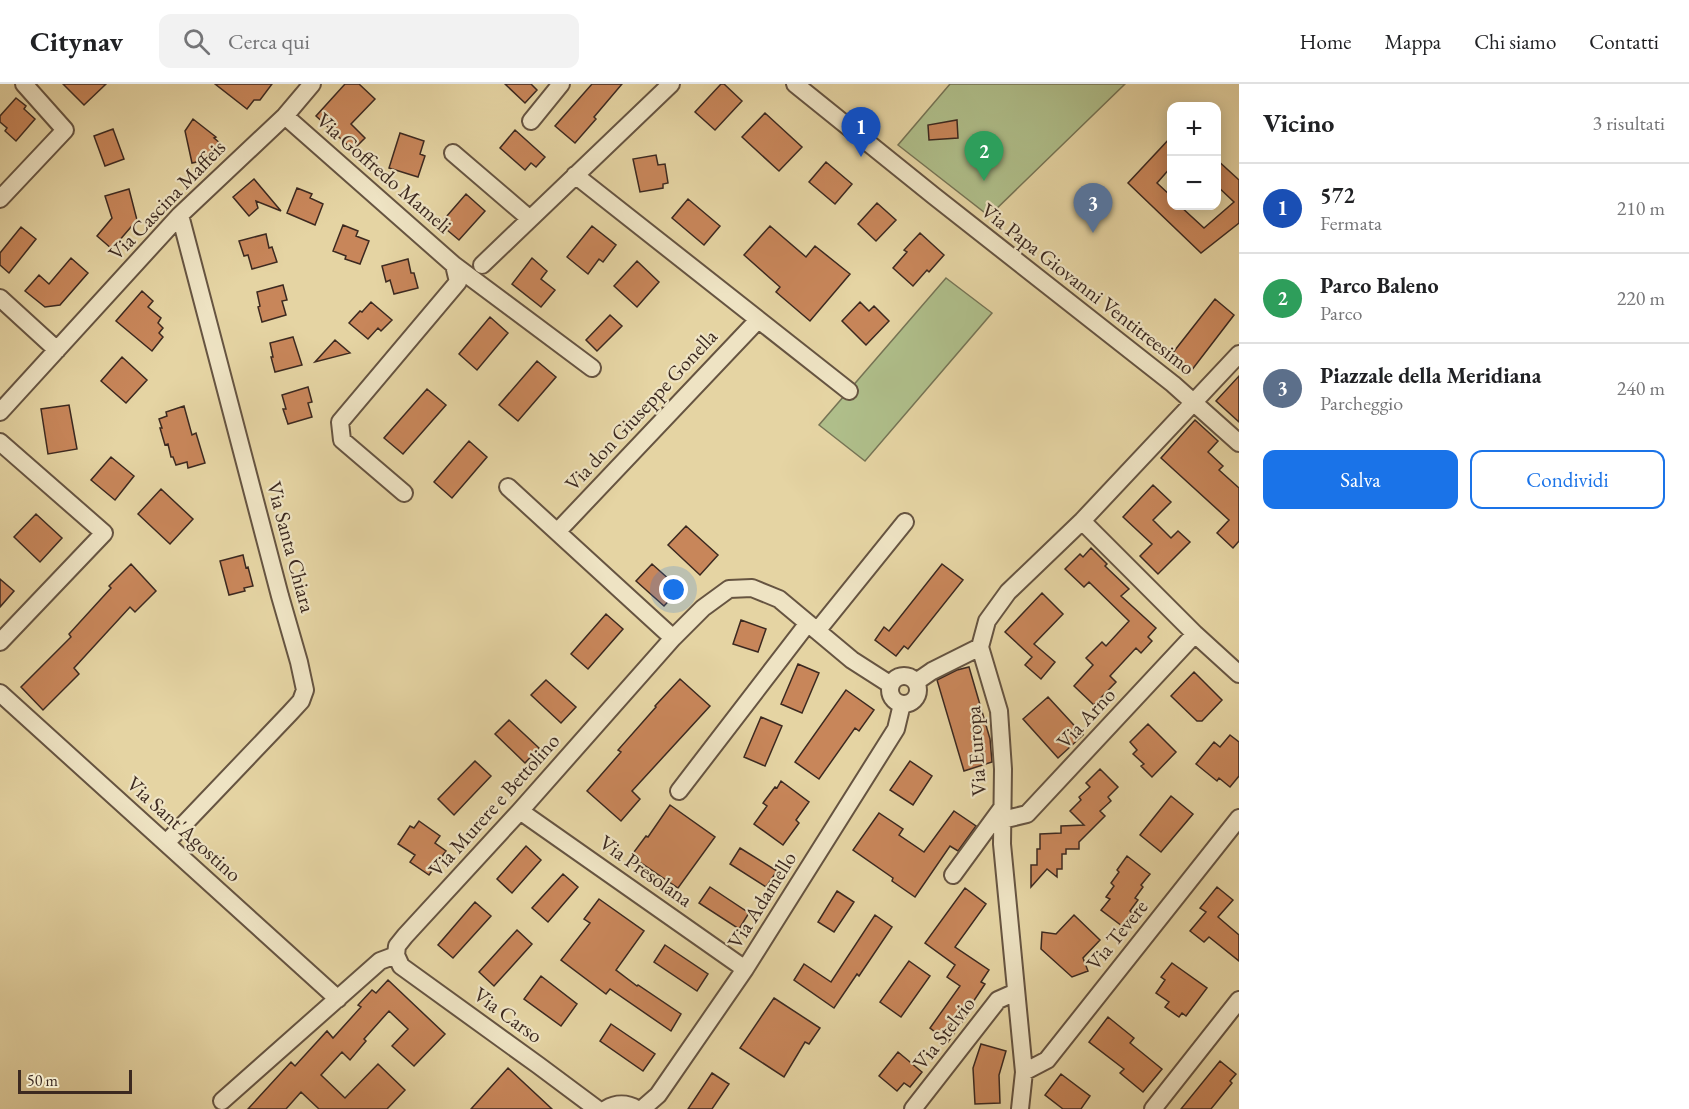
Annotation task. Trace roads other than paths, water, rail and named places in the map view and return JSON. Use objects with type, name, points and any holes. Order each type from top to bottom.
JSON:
[{"type":"street","points":[[0,199],[65,130],[24,84]]},
{"type":"street","name":"Via Cascina Maffeis","points":[[0,412],[180,215],[285,116],[312,84]]},
{"type":"street","points":[[531,121],[561,84]]},
{"type":"street","points":[[482,265],[671,84]]},
{"type":"street","name":"Via Papa Giovanni Ventitreesimo","points":[[795,84],[1173,384],[1239,443]]},
{"type":"street","name":"Via Goffredo Mameli","points":[[285,116],[454,265],[592,368]]},
{"type":"street","points":[[453,153],[530,219]]},
{"type":"street","points":[[575,175],[849,391]]},
{"type":"street","name":"Via Santa Chiara","points":[[166,843],[301,701],[305,690],[180,215]]},
{"type":"street","name":"Via Goffredo Mameli","points":[[404,493],[342,440],[340,422],[458,282],[454,265]]},
{"type":"street","points":[[0,298],[57,350]]},
{"type":"street","name":"Via don Giuseppe Gonella","points":[[557,532],[758,320]]},
{"type":"street","points":[[916,682],[932,671],[980,647],[987,621],[1008,592],[1082,521],[1239,354]]},
{"type":"street","points":[[0,442],[104,533],[0,642]]},
{"type":"street","points":[[508,487],[673,638]]},
{"type":"street","points":[[1082,521],[1195,634],[1239,674]]},
{"type":"street","points":[[679,791],[812,627],[905,522]]},
{"type":"street","name":"Via Murere e Bettolino","points":[[222,1101],[380,962],[396,955],[397,946],[405,936],[673,638],[703,608],[729,589],[752,588],[779,599],[852,660],[891,686],[892,697],[902,704]]},
{"type":"street","name":"Via Arno","points":[[1002,814],[1026,814],[1195,634]]},
{"type":"street","name":"Via Europa","points":[[980,647],[999,711],[1003,769],[1002,844],[1024,1072],[1020,1109]]},
{"type":"street","points":[[891,686],[897,677],[907,676],[916,682],[918,693],[912,701],[902,704]]},
{"type":"street","name":"Via Sant'Agostino","points":[[0,693],[338,999]]},
{"type":"street","name":"Via Adamello","points":[[642,1109],[658,1095],[745,969],[896,729],[902,704]]},
{"type":"street","name":"Via Presolana","points":[[520,810],[745,969]]},
{"type":"street","points":[[953,875],[1002,814]]},
{"type":"street","name":"Via Tevere","points":[[1024,1072],[1047,1060],[1239,818]]},
{"type":"street","name":"Via Carso","points":[[396,955],[401,966],[597,1109]]},
{"type":"street","name":"Via Stelvio","points":[[913,1109],[998,1000],[1016,992]]},
{"type":"street","points":[[1153,1109],[1239,1000]]},
{"type":"street","points":[[606,1109],[616,1104],[624,1104],[637,1109]]},
{"type":"place","name":"572","points":[[861,157]]},
{"type":"place","name":"Parco Baleno","points":[[984,181]]},
{"type":"place","name":"Piazzale della Meridiana","points":[[1093,233]]}]
